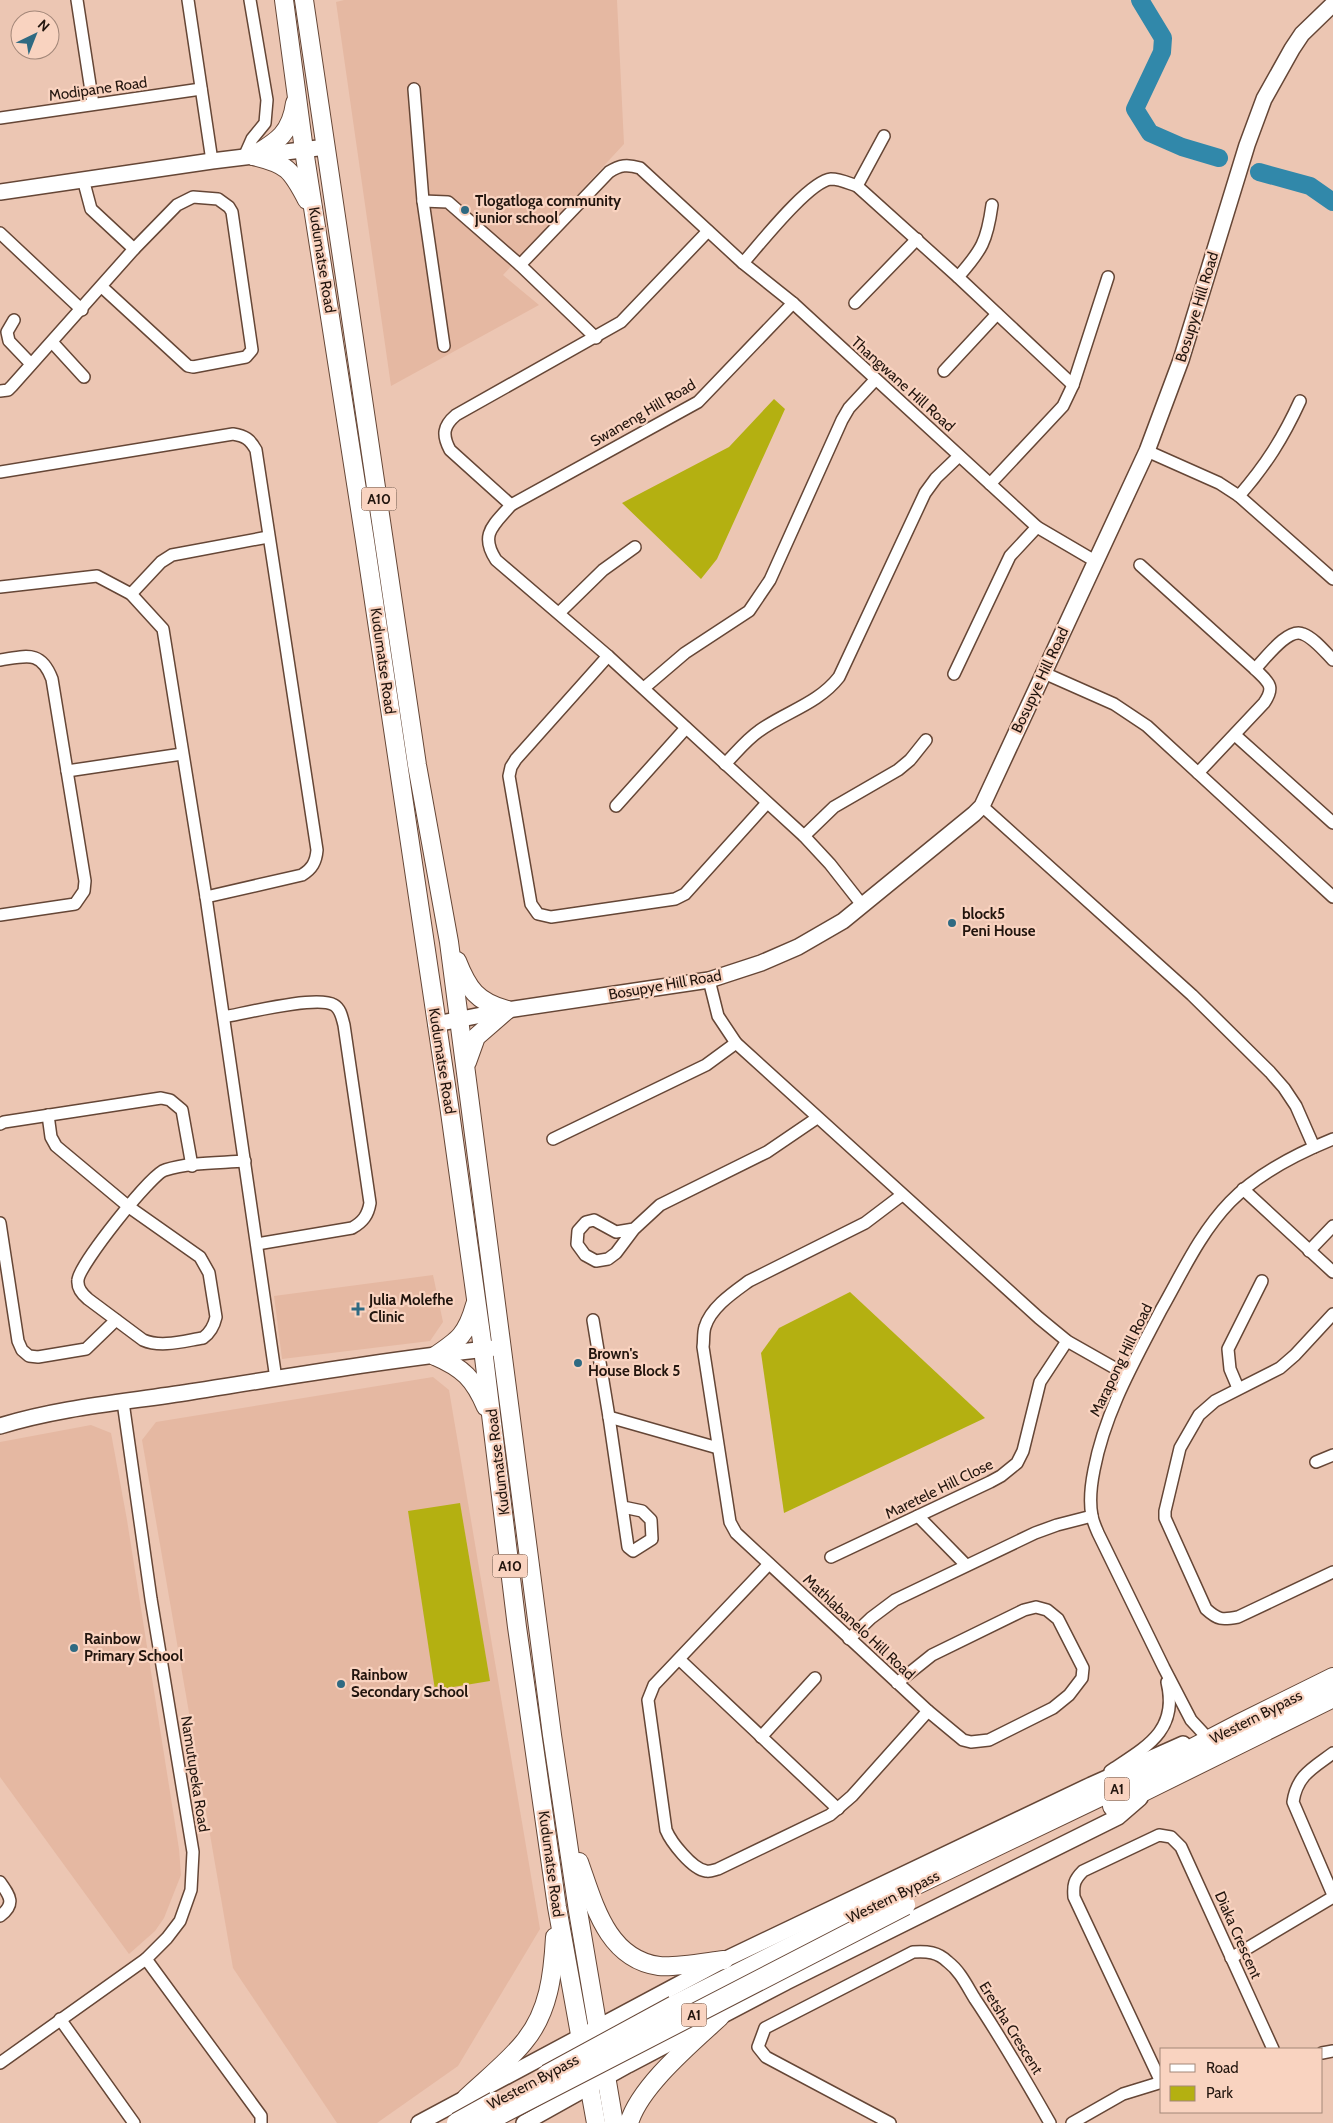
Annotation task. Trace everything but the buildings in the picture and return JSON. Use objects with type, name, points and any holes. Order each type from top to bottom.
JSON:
[{"type":"highway","name":"Western Bypass","points":[[457,2123],[606,2045],[674,2006],[898,1893],[1121,1786],[1333,1678]]},
{"type":"highway","name":"Western Bypass","points":[[483,2123],[905,1905],[1154,1786],[1333,1697]]},
{"type":"main road","name":"Kudumatse Road","points":[[284,0],[304,150],[368,560],[476,1300],[494,1428],[517,1626],[557,1907],[591,2086],[596,2123]]},
{"type":"main road","name":"Kudumatse Road","points":[[304,0],[417,764],[449,942],[552,1735],[578,1911],[608,2076],[614,2123]]},
{"type":"main road","points":[[248,156],[276,143],[284,134],[292,122],[297,90]]},
{"type":"main road","points":[[248,156],[276,162],[289,170],[308,201],[317,225]]},
{"type":"main road","points":[[449,942],[472,992],[489,1004],[507,1010]]},
{"type":"main road","points":[[466,1064],[476,1037],[507,1010]]},
{"type":"main road","points":[[435,1356],[462,1336],[469,1326],[476,1300]]},
{"type":"main road","points":[[435,1356],[459,1367],[470,1377],[480,1393],[494,1428]]},
{"type":"main road","points":[[567,1831],[604,1927],[618,1944],[636,1960],[660,1966],[724,1960]]},
{"type":"main road","points":[[466,2098],[524,2042],[542,2013],[552,1981],[557,1907]]},
{"type":"main road","points":[[629,2123],[643,2095],[720,2016]]},
{"type":"street","points":[[77,0],[93,104]]},
{"type":"street","points":[[188,0],[212,160]]},
{"type":"street","points":[[248,156],[252,139],[265,123],[267,100],[250,0]]},
{"type":"street","name":"Bosupye Hill Road","points":[[436,1024],[507,1010],[709,980],[752,967],[798,947],[835,926],[863,906],[982,806],[1147,451],[1178,368],[1244,153],[1264,99],[1302,34],[1333,4]]},
{"type":"street","name":"Modipane Road","points":[[0,118],[201,89]]},
{"type":"street","points":[[414,89],[423,200],[444,346]]},
{"type":"street","points":[[857,186],[884,136]]},
{"type":"street","points":[[0,192],[212,160],[326,147]]},
{"type":"street","name":"Thangwane Hill Road","points":[[520,265],[609,172],[619,166],[630,165],[640,168],[743,263],[793,303],[1037,527],[1095,561]]},
{"type":"street","points":[[83,179],[91,209],[134,249]]},
{"type":"street","points":[[743,263],[809,190],[830,179],[841,180],[857,186],[958,276],[1073,385]]},
{"type":"street","points":[[0,392],[8,390],[82,310],[134,249],[184,200],[194,197],[218,199],[229,207],[232,212],[252,346],[250,355],[193,367],[188,366],[102,287]]},
{"type":"street","points":[[423,200],[448,202],[520,265],[596,338]]},
{"type":"street","points":[[958,276],[977,256],[984,244],[992,205]]},
{"type":"street","points":[[708,231],[630,315],[596,338],[456,415],[448,422],[444,430],[445,440],[450,450],[511,505],[488,535],[491,552],[496,560],[644,688],[804,836],[830,864],[863,906]]},
{"type":"street","points":[[0,233],[82,310]]},
{"type":"street","points":[[855,303],[916,239]]},
{"type":"street","points":[[990,484],[1056,415],[1073,385],[1108,277]]},
{"type":"street","name":"Swaneng Hill Road","points":[[511,505],[698,402],[793,303]]},
{"type":"street","points":[[944,371],[997,314]]},
{"type":"street","points":[[14,320],[7,332],[9,341],[31,364]]},
{"type":"street","points":[[52,342],[84,377]]},
{"type":"street","points":[[644,688],[685,652],[744,615],[753,606],[770,580],[845,414],[875,380]]},
{"type":"street","points":[[1239,496],[1275,450],[1300,401]]},
{"type":"street","points":[[0,472],[233,434],[242,435],[250,440],[256,450],[317,850],[311,870],[302,875],[206,897]]},
{"type":"street","points":[[1147,451],[1219,483],[1239,496],[1333,580]]},
{"type":"street","points":[[725,764],[759,730],[813,700],[832,686],[839,677],[925,493],[959,456]]},
{"type":"street","points":[[954,674],[1010,556],[1037,527]]},
{"type":"street","points":[[131,594],[161,562],[172,555],[268,537]]},
{"type":"street","points":[[559,614],[603,570],[634,547]]},
{"type":"street","points":[[1140,565],[1255,669],[1267,681],[1271,693],[1236,734],[1198,773]]},
{"type":"street","points":[[0,587],[89,575],[104,578],[131,594],[163,629],[206,897],[276,1378]]},
{"type":"street","points":[[1255,669],[1288,634],[1296,632],[1305,634],[1333,660]]},
{"type":"street","points":[[0,660],[29,655],[39,659],[48,669],[52,679],[85,882],[84,891],[74,904],[0,915]]},
{"type":"street","points":[[608,656],[511,767],[509,776],[531,904],[538,914],[551,917],[675,899],[693,887],[767,803]]},
{"type":"street","points":[[1044,672],[1114,704],[1147,726],[1333,897]]},
{"type":"street","points":[[616,806],[686,728]]},
{"type":"street","points":[[1236,734],[1333,823]]},
{"type":"street","points":[[804,836],[834,807],[898,770],[910,760],[926,740]]},
{"type":"street","points":[[67,771],[182,754]]},
{"type":"street","points":[[982,806],[1172,976],[1270,1072],[1296,1106],[1314,1147]]},
{"type":"street","points":[[709,980],[718,1016],[736,1043],[1039,1318],[1067,1340],[1127,1375]]},
{"type":"street","points":[[224,1017],[310,1001],[326,1001],[336,1006],[340,1012],[346,1034],[370,1203],[368,1212],[361,1222],[352,1228],[257,1244]]},
{"type":"street","points":[[553,1140],[706,1066],[736,1043]]},
{"type":"street","points":[[0,1124],[161,1098],[170,1100],[182,1110],[192,1166]]},
{"type":"street","points":[[48,1116],[51,1137],[56,1146],[129,1206],[200,1257],[209,1272],[216,1317],[215,1323],[208,1334],[203,1338],[159,1344],[143,1340],[80,1291],[78,1280],[86,1262],[129,1206],[148,1183],[164,1170],[245,1160]]},
{"type":"street","points":[[634,1229],[616,1232],[594,1220],[586,1222],[578,1231],[577,1244],[585,1255],[596,1261],[608,1259],[616,1253],[634,1229],[665,1202],[768,1152],[817,1118]]},
{"type":"street","name":"Marapong Hill Road","points":[[1204,1734],[1191,1720],[1098,1534],[1092,1516],[1092,1481],[1101,1439],[1127,1375],[1194,1248],[1214,1220],[1243,1190],[1266,1172],[1333,1139]]},
{"type":"street","points":[[1243,1190],[1333,1272]]},
{"type":"street","name":"Mathlabanelo Hill Road","points":[[898,1683],[932,1655],[1024,1610],[1036,1607],[1047,1610],[1058,1619],[1083,1668],[1082,1678],[1078,1685],[1053,1708],[989,1740],[971,1742],[963,1740],[928,1711],[736,1533],[730,1522],[703,1347],[705,1326],[716,1310],[732,1293],[749,1281],[865,1223],[902,1195]]},
{"type":"street","points":[[0,1222],[18,1341],[22,1350],[29,1356],[38,1358],[86,1349],[116,1320]]},
{"type":"street","points":[[1309,1251],[1333,1226]]},
{"type":"street","points":[[1238,1388],[1230,1369],[1228,1349],[1262,1281]]},
{"type":"street","points":[[0,1300],[12,1299]]},
{"type":"street","points":[[1333,1314],[1296,1355],[1280,1368],[1255,1382],[1238,1388],[1216,1401],[1199,1415],[1189,1429],[1180,1448],[1165,1511],[1165,1518],[1206,1609],[1216,1618],[1226,1619],[1238,1616],[1333,1572]]},
{"type":"street","points":[[593,1320],[623,1507]]},
{"type":"street","name":"Maretele Hill Close","points":[[831,1557],[1001,1476],[1018,1463],[1040,1382],[1067,1340]]},
{"type":"street","points":[[0,1426],[32,1417],[276,1378],[502,1348]]},
{"type":"street","name":"Namutupeka Road","points":[[0,2063],[146,1959],[180,1921],[191,1890],[192,1852],[151,1599],[123,1402]]},
{"type":"street","points":[[609,1417],[718,1448]]},
{"type":"street","points":[[1316,1462],[1333,1455]]},
{"type":"street","points":[[918,1516],[966,1565]]},
{"type":"street","points":[[849,1639],[882,1608],[966,1565],[1035,1533],[1092,1516]]},
{"type":"street","points":[[769,1564],[654,1686],[648,1700],[666,1830],[671,1842],[698,1868],[707,1872],[718,1869],[825,1818],[852,1796],[928,1711]]},
{"type":"street","points":[[680,1660],[838,1809]]},
{"type":"street","points":[[1090,1785],[1147,1746],[1163,1729],[1167,1722],[1170,1707],[1170,1691],[1164,1668]]},
{"type":"street","points":[[761,1737],[815,1678]]},
{"type":"street","points":[[419,2123],[724,1960],[1090,1785],[1227,1722],[1240,1724]]},
{"type":"street","points":[[1231,1958],[1333,1896],[1294,1802],[1295,1788],[1303,1776],[1333,1754]]},
{"type":"street","points":[[530,2120],[720,2016],[1118,1817],[1154,1786]]},
{"type":"street","name":"Diaka Crescent","points":[[1160,2080],[1074,1897],[1073,1886],[1075,1879],[1082,1871],[1159,1835],[1171,1837],[1181,1847],[1273,2048]]},
{"type":"street","points":[[0,1882],[8,1892],[10,1900],[7,1910],[0,1916]]},
{"type":"street","name":"Eretsha Crescent","points":[[890,2123],[766,2057],[758,2047],[765,2028],[913,1952],[926,1950],[939,1955],[949,1962],[958,1973],[985,2013],[1050,2123]]},
{"type":"street","points":[[146,1959],[261,2116],[261,2123]]},
{"type":"street","points":[[644,2004],[634,2020],[634,2032],[642,2044],[651,2048],[661,2048]]},
{"type":"street","points":[[60,2020],[134,2123]]},
{"type":"street","points":[[510,2075],[540,2075],[548,2083],[552,2092],[551,2100],[530,2120]]},
{"type":"street","points":[[1072,2123],[1123,2094],[1160,2082]]},
{"type":"shaded area","name":"Tlogatloga community junior school","points":[[344,0],[617,0],[624,144],[503,275],[539,305],[391,386],[336,2]]},
{"type":"shaded area","name":"Julia Molefhe Clinic","points":[[433,1275],[443,1322],[430,1341],[282,1359],[274,1296]]},
{"type":"shaded area","name":"Rainbow Secondary School","points":[[433,1377],[449,1390],[540,1929],[458,2066],[377,2123],[337,2123],[233,1968],[142,1440],[156,1422]]},
{"type":"shaded area","name":"Rainbow Primary School","points":[[91,1425],[111,1433],[127,1520],[179,1849],[181,1875],[164,1918],[155,1931],[129,1954],[0,1777],[0,1442]]},
{"type":"green space","points":[[774,399],[785,409],[717,559],[701,579],[622,503],[729,447]]},
{"type":"green space","points":[[850,1292],[985,1418],[784,1513],[761,1353],[779,1328]]},
{"type":"green space","points":[[460,1503],[490,1681],[435,1690],[408,1511]]},
{"type":"waterway","points":[[1140,0],[1163,38],[1162,52],[1135,109],[1150,133],[1182,147],[1219,158]]},
{"type":"waterway","points":[[1259,172],[1310,186],[1333,202]]},
{"type":"place","name":"Tlogatloga community junior school","points":[[465,210]]},
{"type":"place","name":"block5 Peni House","points":[[952,923]]},
{"type":"place","name":"Julia Molefhe Clinic","points":[[358,1309]]},
{"type":"place","name":"Brown's House Block 5","points":[[578,1363]]},
{"type":"place","name":"Rainbow Primary School","points":[[74,1648]]},
{"type":"place","name":"Rainbow Secondary School","points":[[341,1684]]}]
